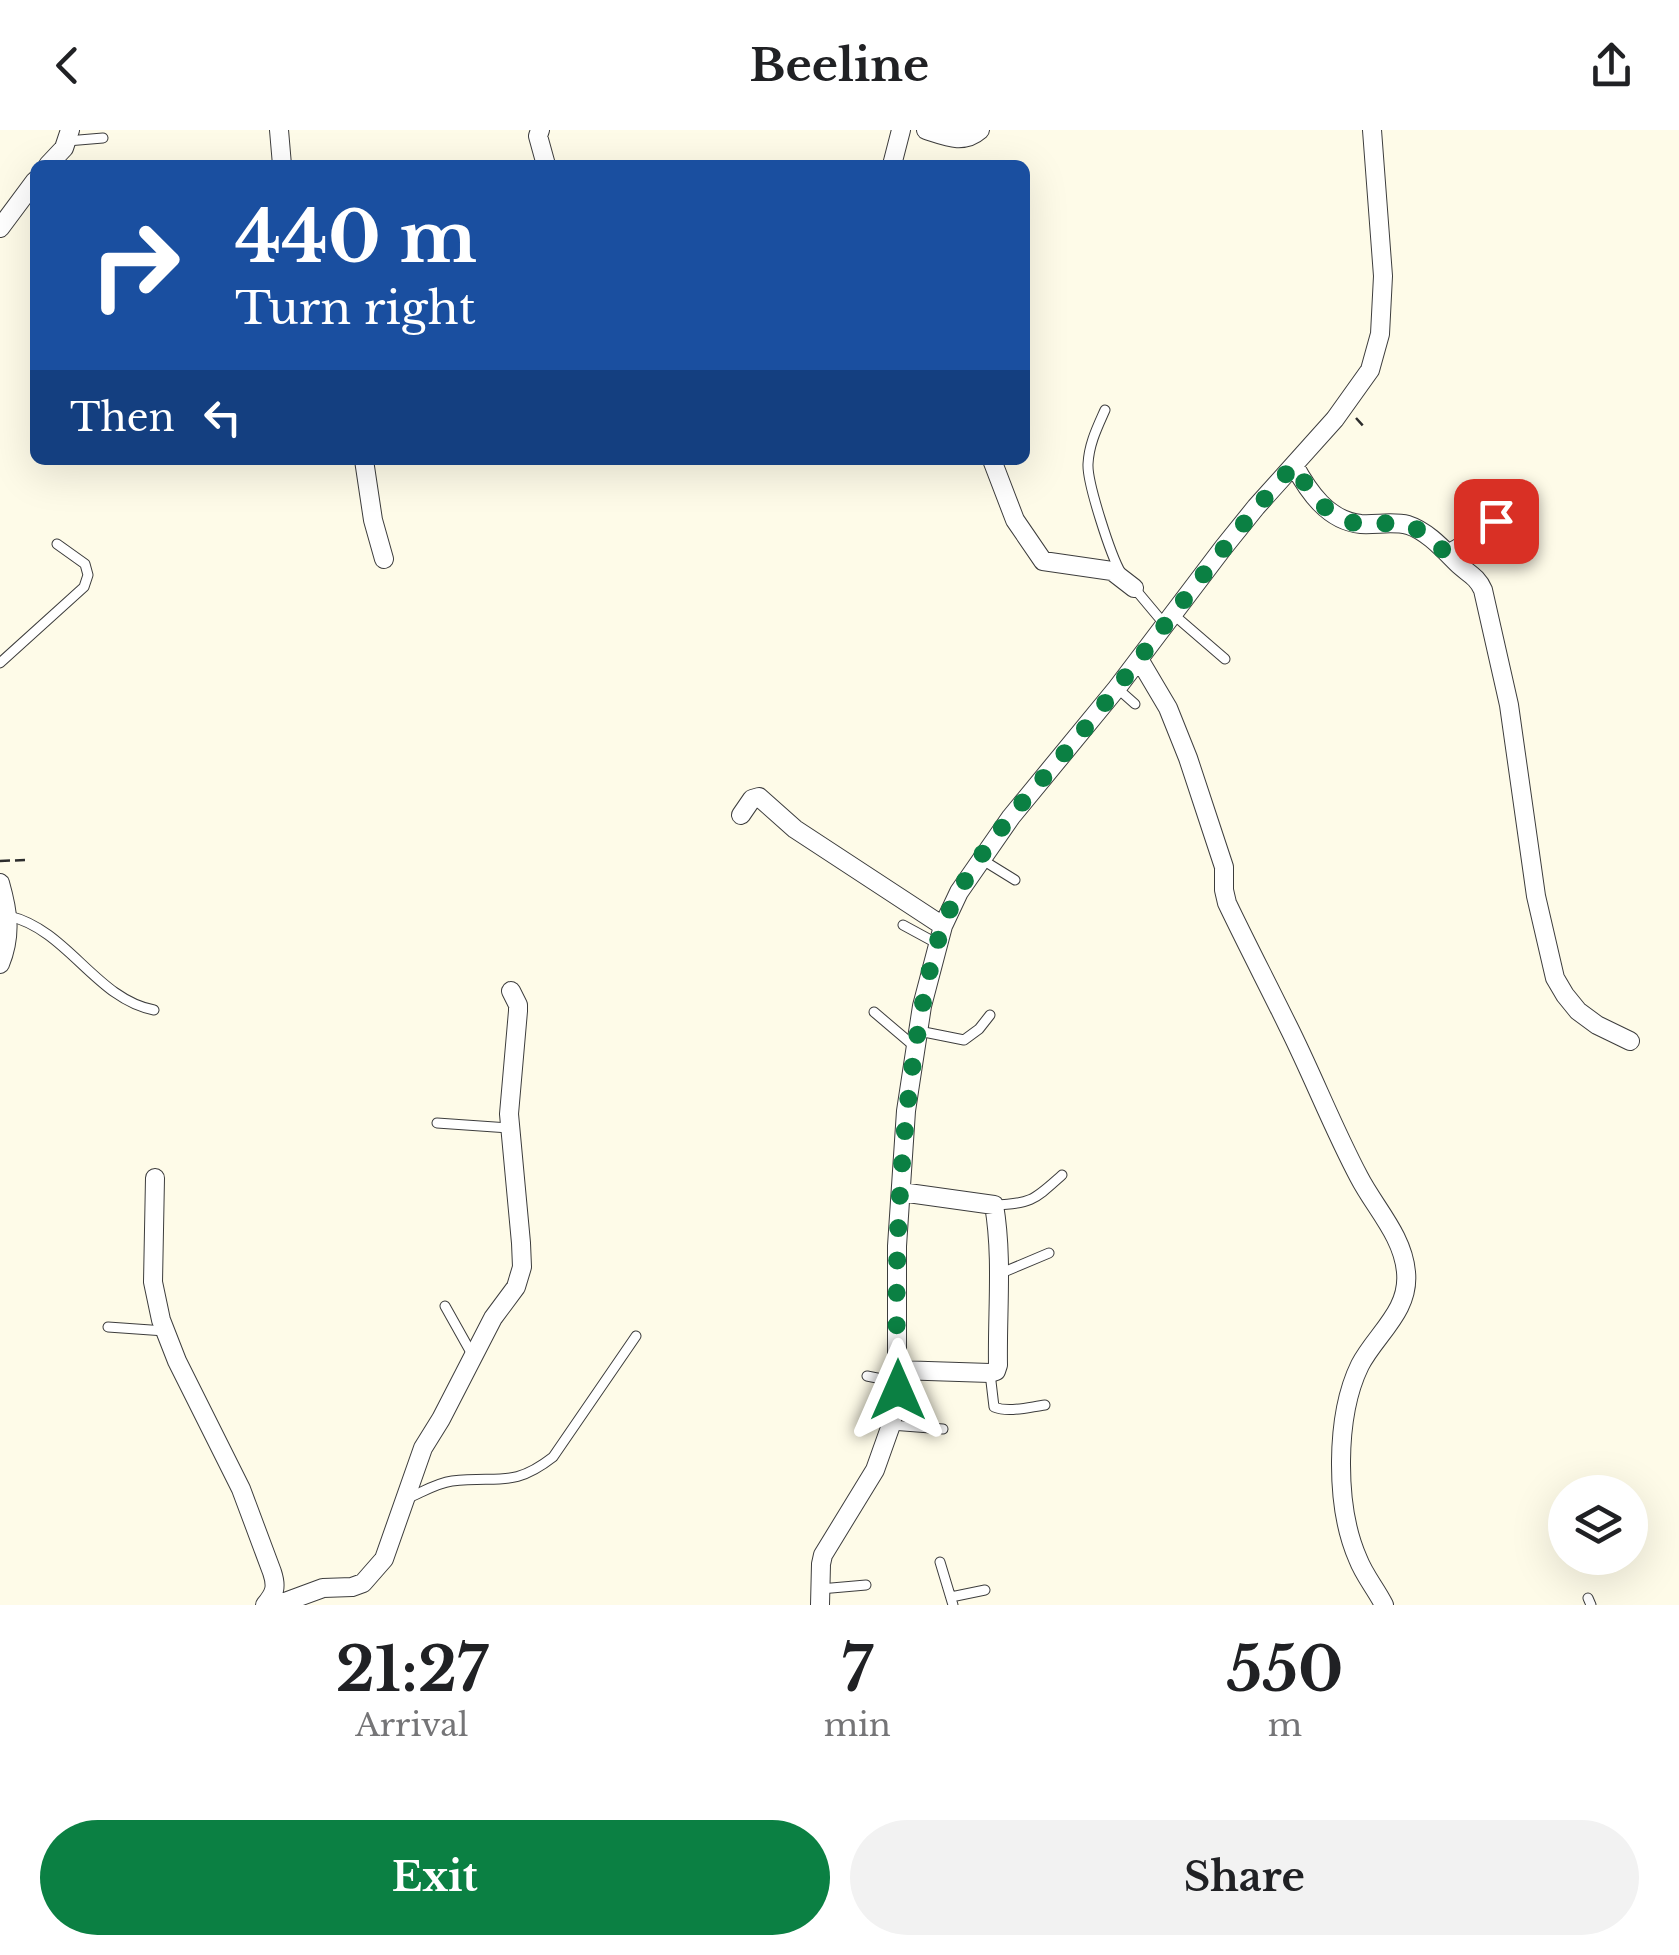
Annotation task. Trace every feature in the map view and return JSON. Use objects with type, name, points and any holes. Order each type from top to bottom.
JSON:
[{"type":"street","points":[[279,130],[282,160]]},
{"type":"street","points":[[540,130],[545,160]]},
{"type":"street","points":[[892,160],[900,130]]},
{"type":"street","points":[[926,130],[963,139],[980,130]]},
{"type":"street","points":[[820,1597],[823,1554],[875,1470],[891,1425],[897,1376],[897,1246],[906,1111],[917,1039],[941,935],[959,892],[1011,817],[1117,688],[1223,548],[1336,419],[1370,370],[1377,344],[1383,276],[1372,130]]},
{"type":"street","points":[[52,160],[69,136]]},
{"type":"street","points":[[0,228],[30,188]]},
{"type":"street","points":[[365,465],[384,559]]},
{"type":"street","points":[[994,465],[1015,520],[1043,560],[1112,571],[1134,588]]},
{"type":"street","points":[[1294,465],[1312,494],[1333,514],[1350,522],[1411,526],[1477,578],[1484,590],[1509,705],[1533,880],[1556,978],[1578,1011],[1630,1041]]},
{"type":"street","points":[[1139,660],[1168,708],[1188,758],[1224,868],[1227,903],[1361,1180],[1402,1252],[1407,1274],[1400,1306],[1361,1364],[1349,1398],[1341,1456],[1343,1505],[1357,1558],[1384,1605]]},
{"type":"street","points":[[740,814],[752,799],[760,797],[795,828],[941,935]]},
{"type":"street","points":[[0,882],[8,916],[0,964]]},
{"type":"street","points":[[277,1605],[323,1588],[363,1583],[384,1559],[423,1448],[493,1318],[520,1278],[521,1243],[510,1128],[518,1005],[511,992]]},
{"type":"street","points":[[155,1178],[153,1282],[165,1331],[176,1361],[241,1489],[272,1572],[276,1590],[264,1605]]},
{"type":"street","points":[[897,1376],[990,1372],[996,1371],[998,1365],[999,1274],[994,1205],[900,1192]]},
{"type":"lane","points":[[69,136],[103,138]]},
{"type":"lane","points":[[1105,410],[1093,437],[1088,470],[1118,569],[1170,620],[1224,659]]},
{"type":"lane","points":[[1444,551],[1496,521]]},
{"type":"lane","points":[[0,663],[84,587],[88,575],[85,564],[57,544]]},
{"type":"lane","points":[[1117,688],[1136,704]]},
{"type":"lane","points":[[981,859],[1015,880]]},
{"type":"lane","points":[[8,916],[45,930],[120,996],[154,1010]]},
{"type":"lane","points":[[903,925],[941,935]]},
{"type":"lane","points":[[874,1012],[917,1039],[964,1040],[990,1015]]},
{"type":"lane","points":[[437,1122],[510,1128]]},
{"type":"lane","points":[[994,1205],[1031,1201],[1062,1175]]},
{"type":"lane","points":[[999,1274],[1050,1254]]},
{"type":"lane","points":[[446,1306],[474,1356]]},
{"type":"lane","points":[[108,1327],[165,1331]]},
{"type":"lane","points":[[404,1500],[446,1482],[507,1480],[524,1477],[539,1468],[553,1457],[636,1336]]},
{"type":"lane","points":[[990,1372],[994,1407],[1009,1410],[1045,1405]]},
{"type":"lane","points":[[867,1376],[897,1376]]},
{"type":"lane","points":[[891,1425],[944,1428]]},
{"type":"lane","points":[[940,1562],[952,1601],[985,1590]]},
{"type":"lane","points":[[820,1597],[866,1585]]},
{"type":"path","points":[[0,861],[26,860]]},
{"type":"route","points":[[898,1390],[897,1246],[906,1111],[918,1031],[943,926],[981,859],[1166,626],[1205,570],[1294,465],[1312,494],[1333,514],[1350,522],[1411,526],[1444,551],[1496,521]]}]
